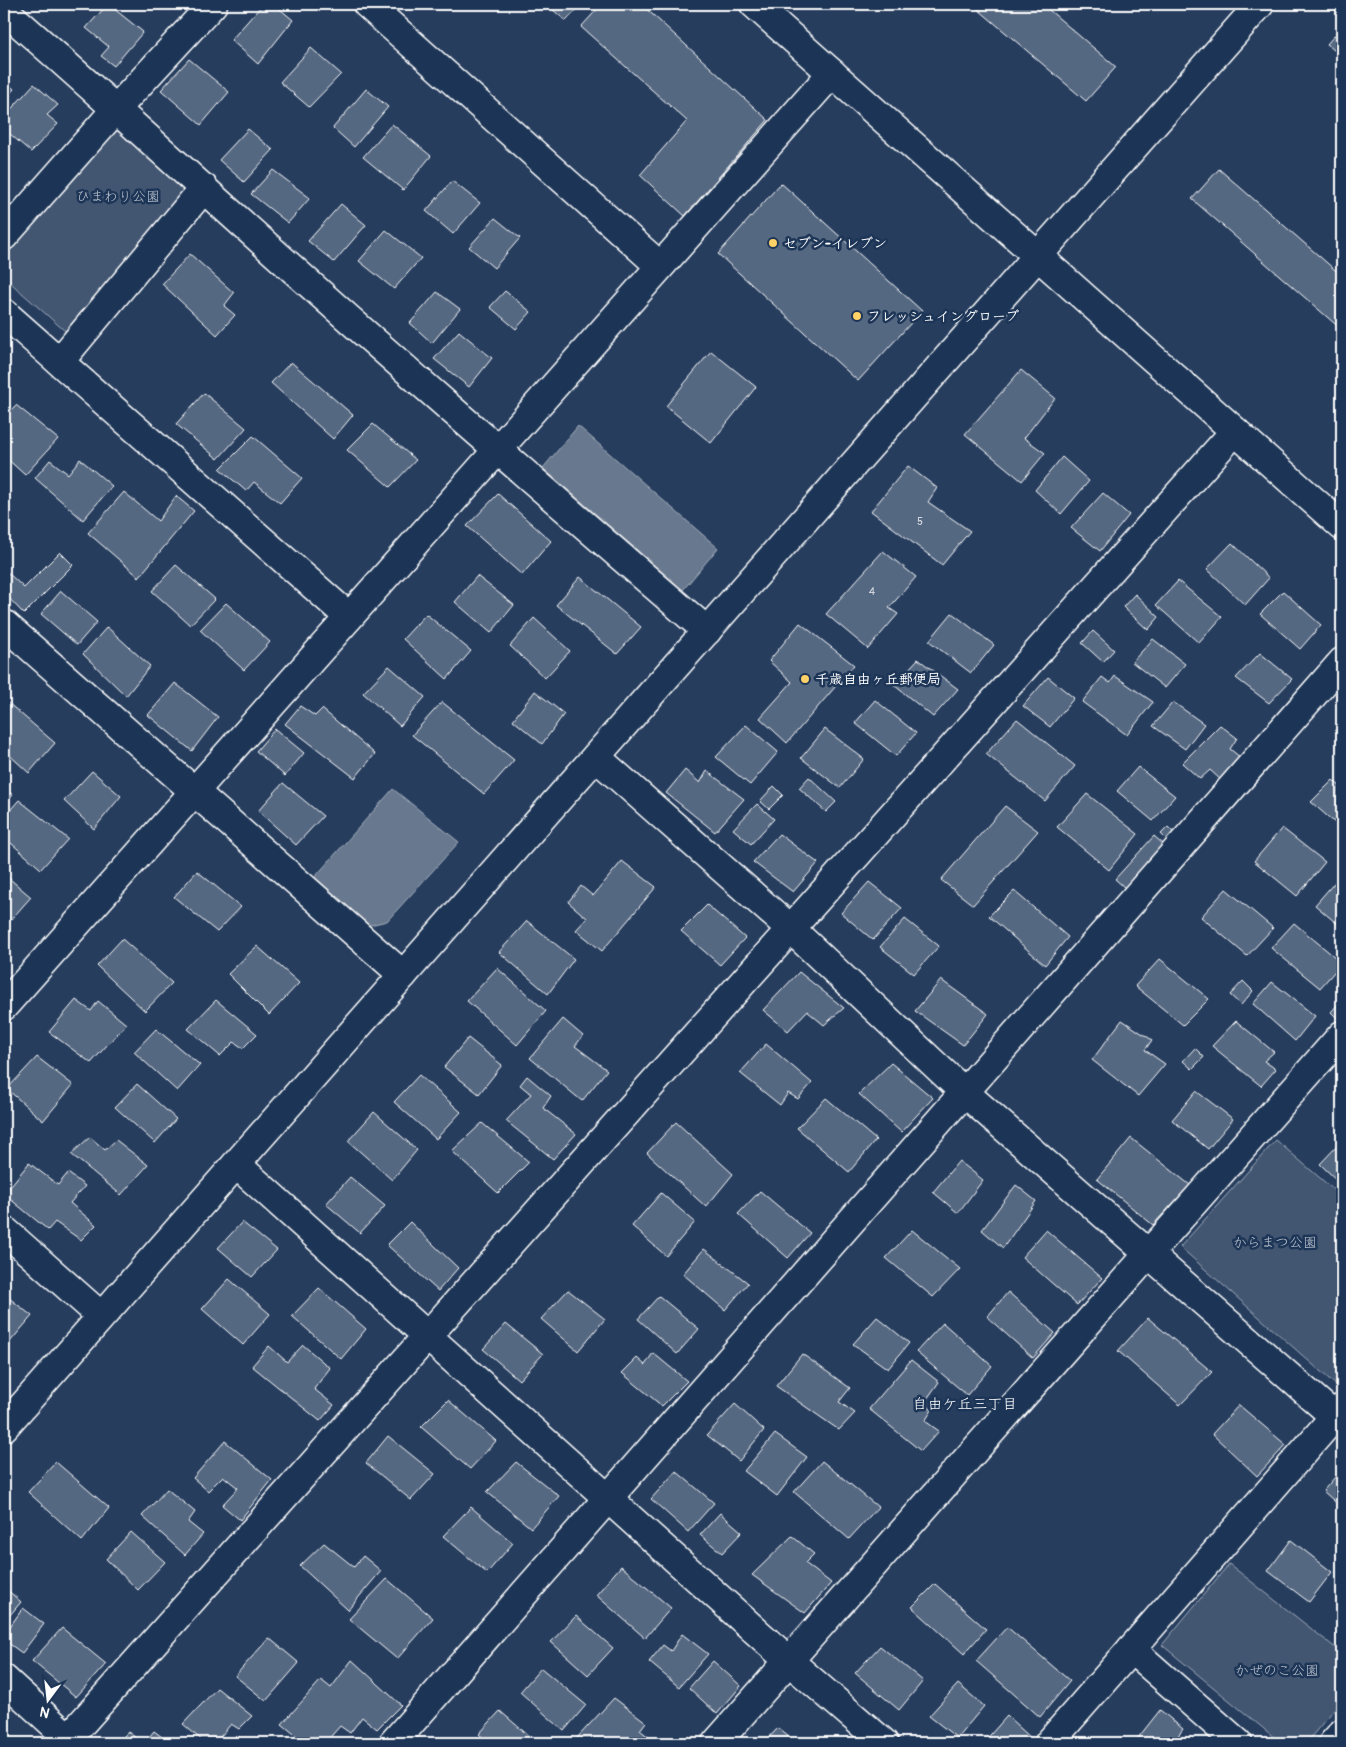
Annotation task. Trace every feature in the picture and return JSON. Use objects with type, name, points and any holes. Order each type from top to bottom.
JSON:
[{"type":"street","points":[[4,236],[117,108],[213,4]]},
{"type":"street","points":[[367,4],[660,266]]},
{"type":"street","points":[[754,4],[1342,526]]},
{"type":"street","points":[[4,1427],[1260,4]]},
{"type":"street","points":[[4,10],[117,108],[498,450],[707,631]]},
{"type":"street","points":[[4,1006],[832,73]]},
{"type":"street","points":[[60,361],[204,188]]},
{"type":"street","points":[[4,313],[349,616]]},
{"type":"street","points":[[4,1679],[69,1742],[428,1335],[1236,431]]},
{"type":"street","points":[[4,624],[403,975]]},
{"type":"street","points":[[393,1743],[1342,662]]},
{"type":"street","points":[[596,757],[791,929],[964,1092],[1149,1254],[1338,1412],[1049,1743]]},
{"type":"street","points":[[716,1743],[1342,1035]]},
{"type":"street","points":[[236,1164],[789,1661],[884,1743]]},
{"type":"street","points":[[4,1230],[101,1316]]},
{"type":"street","points":[[1132,1649],[1238,1743]]},
{"type":"street","points":[[1333,1743],[1342,1733]]},
{"type":"green space","name":"ひまわり公園","points":[[113,127],[185,192],[65,331],[4,277],[4,258]]},
{"type":"green space","name":"からまつ公園","points":[[1276,1140],[1342,1197],[1342,1380],[1337,1386],[1180,1247]]},
{"type":"green space","name":"かぜのこ公園","points":[[1229,1564],[1342,1653],[1342,1700],[1306,1743],[1281,1743],[1162,1645]]},
{"type":"shaded area","points":[[578,426],[718,548],[683,590],[543,468]]},
{"type":"shaded area","points":[[393,789],[459,842],[387,921],[366,926],[314,878]]},
{"type":"building","points":[[108,4],[143,32],[114,66],[101,56],[109,47],[86,28]]},
{"type":"building","points":[[263,4],[274,4],[293,20],[258,64],[231,40]]},
{"type":"building","points":[[546,4],[582,4],[566,21]]},
{"type":"building","points":[[602,4],[641,4],[768,120],[685,216],[640,175],[687,121],[581,27]]},
{"type":"building","points":[[972,4],[1042,4],[1116,67],[1086,101]]},
{"type":"building","points":[[1342,27],[1342,57],[1327,44]]},
{"type":"building","points":[[311,48],[341,74],[309,107],[280,82]]},
{"type":"building","points":[[189,59],[229,92],[201,125],[161,90]]},
{"type":"building","points":[[4,80],[14,89],[4,100]]},
{"type":"building","points":[[34,84],[58,105],[47,115],[58,124],[31,152],[4,129],[4,117]]},
{"type":"building","points":[[366,89],[388,107],[354,147],[333,128]]},
{"type":"building","points":[[392,124],[431,156],[403,190],[363,157]]},
{"type":"building","points":[[248,129],[273,150],[244,182],[219,160]]},
{"type":"building","points":[[1219,169],[1342,276],[1342,330],[1192,199]]},
{"type":"building","points":[[273,170],[310,198],[288,223],[251,194]]},
{"type":"building","points":[[452,181],[480,203],[453,234],[426,211]]},
{"type":"building","points":[[781,183],[922,311],[858,381],[718,254]]},
{"type":"building","points":[[341,204],[366,225],[334,262],[308,241]]},
{"type":"building","points":[[495,218],[520,238],[494,268],[469,247]]},
{"type":"building","points":[[386,230],[421,258],[394,289],[359,261]]},
{"type":"building","points":[[190,254],[234,293],[224,306],[235,315],[217,335],[162,284]]},
{"type":"building","points":[[505,291],[531,312],[516,329],[490,307]]},
{"type":"building","points":[[437,292],[460,309],[432,343],[410,323]]},
{"type":"building","points":[[459,331],[492,358],[469,387],[434,359]]},
{"type":"building","points":[[711,351],[756,387],[711,443],[666,406]]},
{"type":"building","points":[[291,362],[353,415],[333,439],[271,383]]},
{"type":"building","points":[[1021,370],[1055,398],[1024,438],[1045,453],[1022,481],[965,434]]},
{"type":"building","points":[[204,393],[246,428],[218,459],[176,424]]},
{"type":"building","points":[[16,405],[58,439],[25,475],[4,456],[4,417]]},
{"type":"building","points":[[373,424],[416,460],[390,487],[347,450]]},
{"type":"building","points":[[253,436],[302,478],[280,503],[254,482],[246,491],[220,469]]},
{"type":"building","points":[[1062,457],[1089,481],[1061,514],[1035,490]]},
{"type":"building","points":[[80,459],[112,486],[83,520],[35,478],[50,460],[68,474]]},
{"type":"building","points":[[908,466],[937,488],[928,502],[970,531],[942,565],[871,511]]},
{"type":"building","points":[[124,492],[158,521],[176,496],[194,511],[139,577],[88,533]]},
{"type":"building","points":[[1103,493],[1129,515],[1100,551],[1071,528]]},
{"type":"building","points":[[498,494],[551,541],[522,575],[467,526]]},
{"type":"building","points":[[1232,543],[1269,578],[1245,605],[1207,569]]},
{"type":"building","points":[[883,551],[916,577],[889,608],[898,614],[868,649],[826,614]]},
{"type":"building","points":[[60,552],[73,565],[24,614],[4,593],[4,569],[24,588]]},
{"type":"building","points":[[176,565],[215,599],[190,625],[152,591]]},
{"type":"building","points":[[477,576],[514,605],[491,633],[455,602]]},
{"type":"building","points":[[580,577],[641,627],[617,654],[556,605]]},
{"type":"building","points":[[1178,581],[1222,617],[1199,643],[1156,605]]},
{"type":"building","points":[[61,591],[97,622],[77,645],[41,614]]},
{"type":"building","points":[[1283,591],[1321,625],[1300,649],[1260,614]]},
{"type":"building","points":[[1135,594],[1159,617],[1148,630],[1123,607]]},
{"type":"building","points":[[226,603],[270,642],[244,670],[200,630]]},
{"type":"building","points":[[952,613],[994,645],[971,673],[929,641]]},
{"type":"building","points":[[426,614],[471,651],[447,679],[403,639]]},
{"type":"building","points":[[534,618],[570,651],[545,678],[510,646]]},
{"type":"building","points":[[800,623],[854,665],[787,743],[760,718],[792,682],[769,661]]},
{"type":"building","points":[[107,627],[150,666],[126,696],[83,654]]},
{"type":"building","points":[[1093,631],[1114,650],[1103,662],[1082,643]]},
{"type":"building","points":[[1153,639],[1185,664],[1165,688],[1132,662]]},
{"type":"building","points":[[1260,653],[1292,679],[1269,703],[1236,678]]},
{"type":"building","points":[[918,659],[958,689],[933,717],[894,685]]},
{"type":"building","points":[[389,666],[425,697],[400,726],[363,693]]},
{"type":"building","points":[[1115,676],[1153,702],[1127,735],[1082,702],[1102,677],[1110,683]]},
{"type":"building","points":[[1048,677],[1074,698],[1050,727],[1023,706]]},
{"type":"building","points":[[175,683],[218,717],[192,751],[148,715]]},
{"type":"building","points":[[535,691],[564,714],[542,744],[513,720]]},
{"type":"building","points":[[875,700],[916,733],[896,756],[855,723]]},
{"type":"building","points":[[7,702],[55,743],[29,773],[4,750],[4,706]]},
{"type":"building","points":[[442,702],[514,760],[484,794],[412,735]]},
{"type":"building","points":[[1173,702],[1204,724],[1185,749],[1153,726]]},
{"type":"building","points":[[300,706],[315,716],[322,709],[375,754],[355,778],[285,724]]},
{"type":"building","points":[[1017,719],[1075,766],[1045,801],[986,754]]},
{"type":"building","points":[[746,725],[778,752],[750,785],[716,757]]},
{"type":"building","points":[[1220,725],[1237,738],[1230,749],[1241,758],[1222,781],[1210,770],[1200,779],[1182,763]]},
{"type":"building","points":[[275,729],[304,753],[285,776],[256,751]]},
{"type":"building","points":[[825,729],[864,759],[840,788],[801,758]]},
{"type":"building","points":[[1138,767],[1175,796],[1153,821],[1117,791]]},
{"type":"building","points":[[685,770],[700,783],[707,771],[744,799],[715,832],[666,793]]},
{"type":"building","points":[[92,771],[121,796],[94,829],[64,801]]},
{"type":"building","points":[[809,777],[836,802],[826,812],[799,788]]},
{"type":"building","points":[[1333,780],[1342,788],[1342,829],[1311,802]]},
{"type":"building","points":[[283,783],[323,816],[296,845],[258,811]]},
{"type":"building","points":[[774,786],[783,795],[769,809],[760,801]]},
{"type":"building","points":[[4,788],[13,795],[4,805]]},
{"type":"building","points":[[1087,794],[1138,834],[1109,870],[1057,827]]},
{"type":"building","points":[[19,800],[68,839],[41,869],[4,837],[4,817]]},
{"type":"building","points":[[757,804],[774,819],[751,844],[733,829]]},
{"type":"building","points":[[1005,806],[1038,831],[973,905],[941,880]]},
{"type":"building","points":[[1168,827],[1181,840],[1174,847],[1161,834]]},
{"type":"building","points":[[1282,828],[1325,862],[1297,896],[1254,861]]},
{"type":"building","points":[[779,834],[818,863],[793,892],[753,862]]},
{"type":"building","points":[[1154,836],[1172,852],[1133,895],[1115,879]]},
{"type":"building","points":[[622,861],[656,887],[602,951],[576,930],[587,918],[568,902],[581,886],[593,896]]},
{"type":"building","points":[[197,871],[241,907],[217,932],[174,897]]},
{"type":"building","points":[[4,874],[31,897],[7,924],[4,921]]},
{"type":"building","points":[[1342,874],[1342,928],[1315,905]]},
{"type":"building","points":[[869,882],[902,908],[873,940],[841,913]]},
{"type":"building","points":[[1226,889],[1273,928],[1247,956],[1201,917]]},
{"type":"building","points":[[1014,891],[1068,937],[1045,965],[989,916]]},
{"type":"building","points":[[707,905],[745,938],[720,965],[681,931]]},
{"type":"building","points":[[905,919],[939,946],[914,974],[880,947]]},
{"type":"building","points":[[527,921],[574,959],[548,994],[499,952]]},
{"type":"building","points":[[1294,923],[1342,963],[1320,988],[1271,948]]},
{"type":"building","points":[[122,939],[172,983],[145,1011],[97,966]]},
{"type":"building","points":[[257,946],[299,983],[269,1015],[228,974]]},
{"type":"building","points":[[1160,959],[1209,999],[1183,1025],[1135,986]]},
{"type":"building","points":[[497,968],[546,1011],[517,1045],[467,1001]]},
{"type":"building","points":[[799,972],[844,1008],[824,1025],[807,1011],[788,1031],[763,1010]]},
{"type":"building","points":[[941,980],[988,1014],[963,1045],[915,1011]]},
{"type":"building","points":[[1243,981],[1253,991],[1241,1005],[1230,995]]},
{"type":"building","points":[[1272,982],[1315,1016],[1295,1041],[1253,1004]]},
{"type":"building","points":[[76,1000],[91,1011],[98,1001],[126,1024],[91,1063],[49,1032]]},
{"type":"building","points":[[216,1000],[257,1034],[243,1048],[234,1042],[220,1056],[188,1029]]},
{"type":"building","points":[[1339,1003],[1342,1006],[1342,1017],[1339,1020],[1331,1012]]},
{"type":"building","points":[[563,1019],[583,1036],[575,1046],[607,1070],[582,1101],[530,1058]]},
{"type":"building","points":[[1122,1020],[1152,1040],[1145,1050],[1165,1064],[1138,1096],[1092,1060]]},
{"type":"building","points":[[1236,1021],[1274,1052],[1264,1061],[1276,1069],[1261,1086],[1212,1046]]},
{"type":"building","points":[[156,1029],[200,1065],[177,1091],[134,1052]]},
{"type":"building","points":[[468,1038],[502,1065],[479,1094],[444,1067]]},
{"type":"building","points":[[766,1044],[812,1083],[798,1099],[788,1093],[780,1105],[740,1073]]},
{"type":"building","points":[[1195,1048],[1204,1057],[1192,1069],[1183,1061]]},
{"type":"building","points":[[37,1057],[73,1085],[43,1121],[7,1089]]},
{"type":"building","points":[[891,1063],[933,1098],[901,1132],[859,1094]]},
{"type":"building","points":[[419,1075],[461,1112],[436,1139],[394,1102]]},
{"type":"building","points":[[527,1076],[551,1096],[543,1108],[576,1134],[553,1159],[506,1121],[531,1094],[520,1085]]},
{"type":"building","points":[[137,1084],[176,1119],[155,1143],[115,1107]]},
{"type":"building","points":[[1196,1091],[1233,1119],[1208,1149],[1172,1120]]},
{"type":"building","points":[[826,1098],[876,1140],[849,1172],[797,1128]]},
{"type":"building","points":[[374,1112],[417,1150],[392,1180],[348,1141]]},
{"type":"building","points":[[676,1122],[733,1174],[706,1207],[647,1153]]},
{"type":"building","points":[[482,1123],[529,1162],[498,1193],[452,1151]]},
{"type":"building","points":[[90,1137],[105,1150],[116,1140],[148,1165],[121,1195],[71,1154]]},
{"type":"building","points":[[1131,1138],[1190,1185],[1153,1225],[1097,1179]]},
{"type":"building","points":[[1340,1143],[1342,1145],[1342,1185],[1320,1164]]},
{"type":"building","points":[[959,1161],[983,1180],[958,1213],[933,1192]]},
{"type":"building","points":[[29,1163],[58,1185],[68,1173],[85,1186],[70,1203],[96,1225],[81,1240],[55,1222],[48,1230],[4,1194]]},
{"type":"building","points":[[350,1177],[385,1206],[360,1233],[326,1204]]},
{"type":"building","points":[[1016,1185],[1036,1201],[1003,1248],[982,1230]]},
{"type":"building","points":[[760,1191],[810,1233],[788,1258],[738,1214]]},
{"type":"building","points":[[661,1193],[695,1222],[666,1256],[632,1226]]},
{"type":"building","points":[[242,1222],[277,1250],[252,1277],[218,1248]]},
{"type":"building","points":[[410,1222],[458,1268],[438,1291],[387,1245]]},
{"type":"building","points":[[912,1230],[960,1269],[933,1297],[886,1258]]},
{"type":"building","points":[[1046,1230],[1102,1278],[1077,1305],[1022,1257]]},
{"type":"building","points":[[704,1249],[748,1283],[725,1310],[683,1274]]},
{"type":"building","points":[[229,1279],[270,1314],[243,1345],[202,1309]]},
{"type":"building","points":[[319,1288],[366,1329],[341,1359],[292,1316]]},
{"type":"building","points":[[568,1290],[605,1319],[578,1351],[541,1319]]},
{"type":"building","points":[[1008,1292],[1055,1333],[1033,1358],[987,1317]]},
{"type":"building","points":[[4,1294],[32,1316],[4,1349]]},
{"type":"building","points":[[659,1296],[699,1329],[677,1354],[638,1319]]},
{"type":"building","points":[[877,1317],[909,1343],[888,1369],[853,1344]]},
{"type":"building","points":[[1148,1318],[1212,1372],[1180,1405],[1118,1351]]},
{"type":"building","points":[[943,1323],[992,1366],[967,1395],[916,1352]]},
{"type":"building","points":[[506,1324],[543,1354],[519,1380],[483,1349]]},
{"type":"building","points":[[303,1345],[330,1368],[314,1389],[334,1405],[320,1421],[252,1366],[269,1346],[287,1362]]},
{"type":"building","points":[[653,1353],[687,1381],[662,1406],[622,1373],[637,1358],[645,1365]]},
{"type":"building","points":[[802,1354],[850,1388],[839,1402],[855,1413],[839,1430],[776,1386]]},
{"type":"building","points":[[911,1360],[939,1382],[924,1403],[932,1410],[925,1421],[939,1431],[921,1451],[869,1409]]},
{"type":"building","points":[[448,1400],[496,1441],[470,1469],[421,1427]]},
{"type":"building","points":[[735,1404],[764,1430],[739,1461],[707,1435]]},
{"type":"building","points":[[1239,1405],[1286,1445],[1257,1476],[1212,1434]]},
{"type":"building","points":[[775,1434],[807,1457],[777,1496],[744,1471]]},
{"type":"building","points":[[388,1436],[435,1474],[411,1500],[366,1463]]},
{"type":"building","points":[[225,1441],[272,1480],[240,1520],[222,1505],[238,1488],[223,1476],[208,1491],[193,1478]]},
{"type":"building","points":[[822,1461],[878,1507],[849,1539],[794,1492]]},
{"type":"building","points":[[56,1462],[109,1508],[82,1541],[28,1492]]},
{"type":"building","points":[[516,1462],[559,1496],[531,1528],[487,1492]]},
{"type":"building","points":[[1342,1469],[1342,1508],[1323,1491]]},
{"type":"building","points":[[676,1471],[714,1503],[688,1532],[651,1499]]},
{"type":"building","points":[[167,1489],[195,1512],[188,1522],[203,1534],[185,1555],[142,1516]]},
{"type":"building","points":[[471,1507],[513,1543],[487,1573],[443,1536]]},
{"type":"building","points":[[720,1513],[742,1532],[722,1553],[700,1535]]},
{"type":"building","points":[[131,1532],[165,1562],[138,1590],[106,1559]]},
{"type":"building","points":[[792,1536],[814,1554],[805,1563],[831,1583],[805,1613],[752,1575]]},
{"type":"building","points":[[1291,1540],[1332,1572],[1309,1602],[1268,1571]]},
{"type":"building","points":[[324,1543],[354,1567],[363,1556],[381,1571],[348,1610],[300,1566]]},
{"type":"building","points":[[621,1566],[671,1608],[645,1638],[596,1595]]},
{"type":"building","points":[[387,1579],[433,1618],[397,1659],[349,1619]]},
{"type":"building","points":[[935,1584],[986,1629],[964,1654],[912,1607]]},
{"type":"building","points":[[4,1587],[21,1602],[4,1622]]},
{"type":"building","points":[[23,1608],[44,1624],[22,1653],[4,1640],[4,1635]]},
{"type":"building","points":[[576,1616],[613,1648],[588,1675],[551,1642]]},
{"type":"building","points":[[1007,1627],[1070,1681],[1040,1717],[976,1661]]},
{"type":"building","points":[[62,1628],[106,1664],[76,1697],[32,1661]]},
{"type":"building","points":[[682,1634],[708,1654],[679,1687],[649,1662],[663,1645],[671,1651]]},
{"type":"building","points":[[269,1638],[299,1663],[266,1701],[235,1676]]},
{"type":"building","points":[[880,1646],[923,1681],[899,1710],[855,1673]]},
{"type":"building","points":[[352,1660],[401,1705],[377,1729],[362,1717],[350,1733],[340,1726],[325,1743],[305,1743],[282,1724],[321,1680],[331,1688]]},
{"type":"building","points":[[713,1661],[741,1686],[717,1714],[689,1688]]},
{"type":"building","points":[[541,1668],[586,1705],[564,1731],[520,1692]]},
{"type":"building","points":[[958,1684],[984,1706],[957,1738],[929,1716]]},
{"type":"building","points":[[217,1688],[252,1716],[239,1729],[231,1724],[215,1743],[205,1743],[183,1724]]},
{"type":"building","points":[[614,1698],[646,1722],[640,1730],[656,1743],[581,1743],[576,1739]]},
{"type":"building","points":[[1160,1710],[1183,1729],[1173,1743],[1134,1743]]},
{"type":"building","points":[[500,1711],[537,1743],[489,1743],[479,1734]]},
{"type":"building","points":[[1007,1716],[1032,1739],[1029,1743],[983,1743]]},
{"type":"building","points":[[778,1728],[796,1743],[764,1743]]},
{"type":"building","points":[[154,1731],[170,1743],[144,1743]]},
{"type":"building","points":[[128,1732],[143,1743],[117,1743]]},
{"type":"place","name":"セブン-イレブン","points":[[773,243]]},
{"type":"place","name":"フレッシュイングローブ","points":[[857,316]]},
{"type":"place","name":"千歳自由ヶ丘郵便局","points":[[805,679]]},
{"type":"district","name":"自由ケ丘三丁目","points":[[965,1404]]}]
